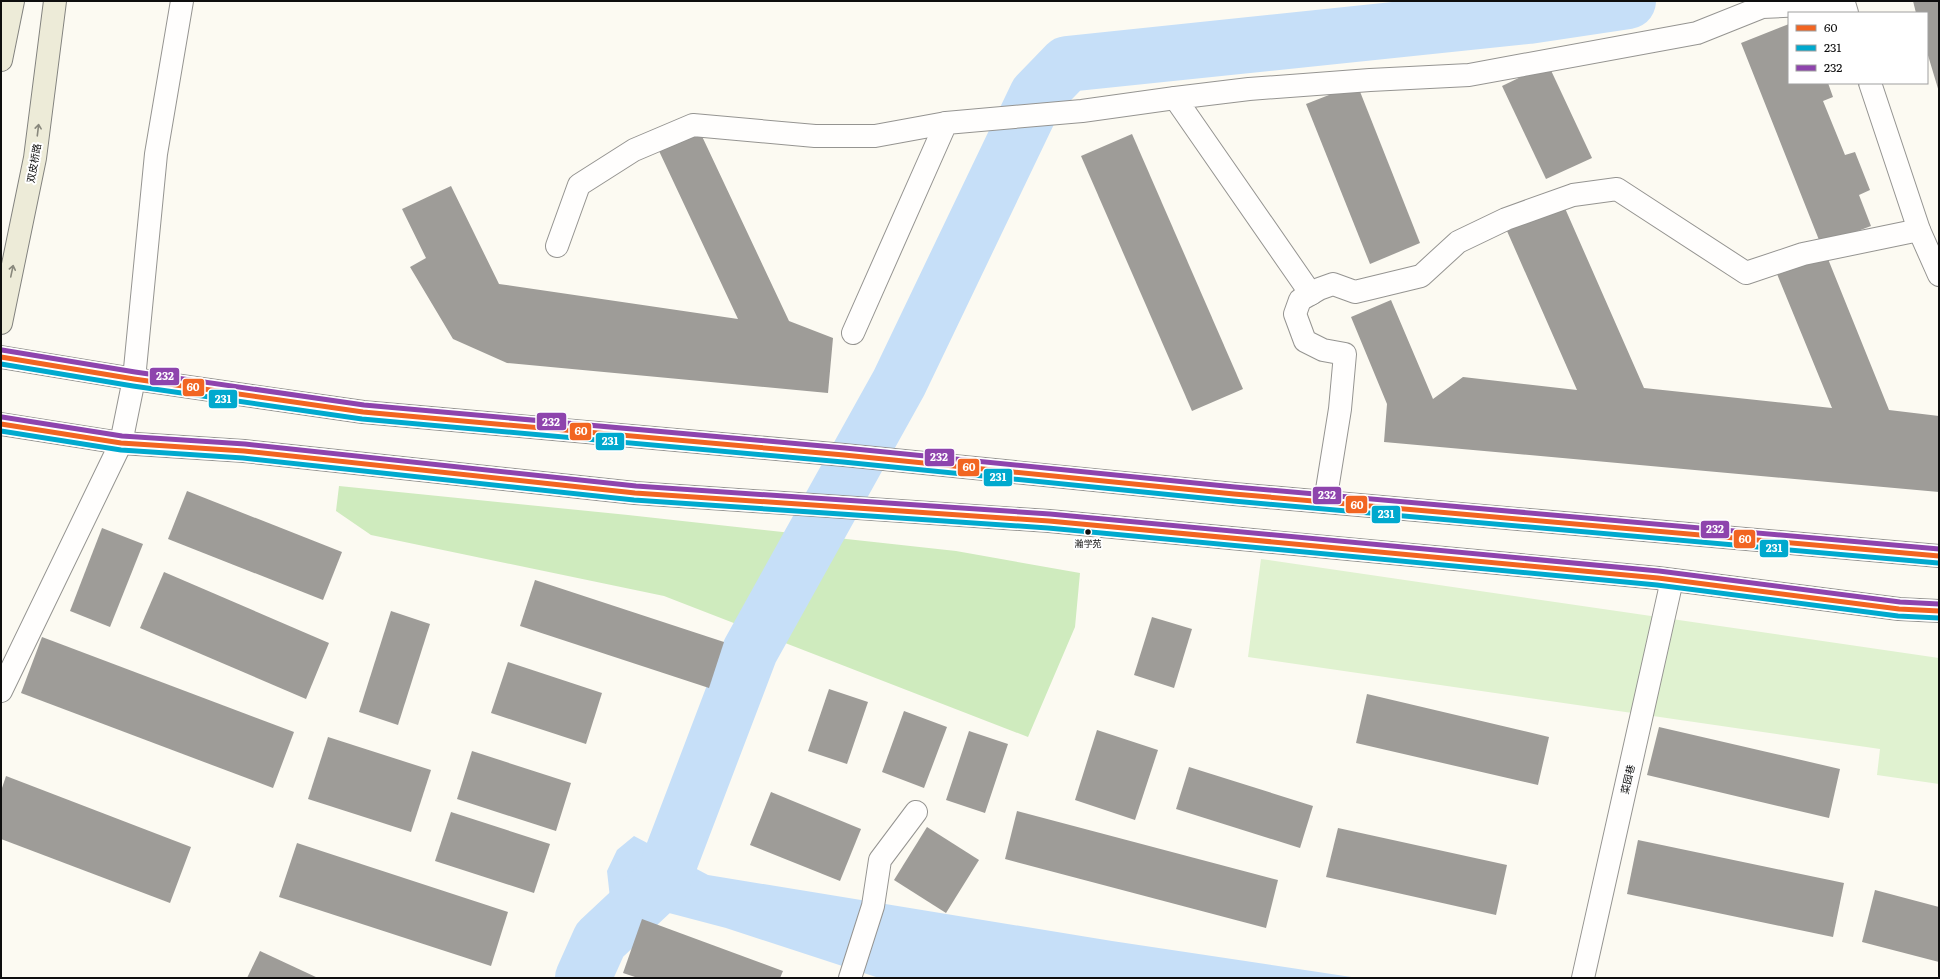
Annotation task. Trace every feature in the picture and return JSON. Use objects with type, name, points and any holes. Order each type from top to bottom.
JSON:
[{"type":"main road","points":[[1,60],[13,1]]},
{"type":"main road","name":"双皮桥路","points":[[1,323],[35,158],[55,1]]},
{"type":"street","points":[[1,691],[121,442],[134,379],[156,154],[182,1]]},
{"type":"street","points":[[556,246],[579,185],[634,150],[693,124],[815,136],[875,136],[946,123],[1082,111],[1257,88],[1370,80],[1469,76],[1697,33],[1762,7],[1844,3],[1847,12]]},
{"type":"street","points":[[1870,84],[1918,230],[1939,275]]},
{"type":"street","points":[[1175,98],[1311,294]]},
{"type":"street","points":[[853,333],[946,123]]},
{"type":"street","points":[[1325,502],[1340,409],[1345,354],[1323,350],[1306,341],[1295,314],[1300,300],[1311,294],[1333,284],[1355,292],[1421,276],[1458,242],[1506,219],[1573,195],[1617,189],[1746,273],[1802,254],[1918,230]]},
{"type":"street","points":[[1,357],[134,379],[363,412],[1325,502],[1939,556]]},
{"type":"street","points":[[1,424],[121,442],[244,451],[636,493],[1049,520],[1672,580],[1899,609],[1939,611]]},
{"type":"street","name":"菜园巷","points":[[1583,978],[1672,580]]},
{"type":"street","points":[[850,978],[873,906],[880,860],[916,812]]},
{"type":"green space","points":[[339,486],[628,515],[956,551],[1080,573],[1075,627],[1028,737],[664,596],[371,535],[336,511]]},
{"type":"green space","points":[[1261,559],[1939,658],[1939,784],[1877,775],[1880,749],[1248,657]]},
{"type":"water","points":[[634,836],[708,875],[1112,941],[1358,978],[879,978],[726,928],[650,908],[599,978],[559,978],[566,956],[610,898],[607,871],[617,850]]},
{"type":"building","points":[[1913,1],[1939,1],[1939,92],[1928,55],[1928,12],[1916,12]]},
{"type":"building","points":[[1788,24],[1788,84],[1828,84],[1833,97],[1823,101],[1845,155],[1855,152],[1870,190],[1859,195],[1871,226],[1821,245],[1741,43]]},
{"type":"building","points":[[1548,64],[1592,158],[1546,179],[1502,86]]},
{"type":"building","points":[[1357,84],[1420,243],[1370,264],[1306,104]]},
{"type":"building","points":[[700,132],[789,321],[833,338],[828,393],[507,363],[453,339],[410,267],[426,258],[402,209],[451,186],[499,284],[738,319],[659,151]]},
{"type":"building","points":[[1132,134],[1243,389],[1192,411],[1081,156]]},
{"type":"building","points":[[1564,206],[1644,388],[1832,408],[1777,274],[1826,254],[1889,410],[1939,416],[1939,492],[1384,442],[1387,404],[1351,317],[1391,300],[1433,399],[1463,377],[1577,390],[1507,231]]},
{"type":"building","points":[[187,491],[342,552],[323,600],[168,539]]},
{"type":"building","points":[[102,528],[143,544],[110,627],[70,611]]},
{"type":"building","points":[[164,572],[329,643],[306,699],[140,628]]},
{"type":"building","points":[[535,580],[724,642],[709,688],[520,626]]},
{"type":"building","points":[[391,611],[430,624],[398,725],[359,712]]},
{"type":"building","points":[[1152,617],[1192,629],[1174,688],[1134,675]]},
{"type":"building","points":[[42,637],[294,732],[273,788],[21,693]]},
{"type":"building","points":[[508,662],[602,693],[586,744],[491,713]]},
{"type":"building","points":[[829,689],[868,702],[847,764],[808,751]]},
{"type":"building","points":[[1367,694],[1549,737],[1538,785],[1356,743]]},
{"type":"building","points":[[904,711],[947,727],[924,788],[882,772]]},
{"type":"building","points":[[1659,727],[1840,769],[1829,818],[1647,775]]},
{"type":"building","points":[[1097,730],[1158,750],[1135,820],[1075,800]]},
{"type":"building","points":[[969,731],[1008,744],[985,813],[946,800]]},
{"type":"building","points":[[328,737],[431,770],[411,832],[308,799]]},
{"type":"building","points":[[472,751],[571,783],[556,831],[457,799]]},
{"type":"building","points":[[1189,767],[1313,806],[1300,848],[1176,809]]},
{"type":"building","points":[[6,776],[191,847],[170,903],[1,839],[1,791]]},
{"type":"building","points":[[771,792],[861,829],[840,881],[750,845]]},
{"type":"building","points":[[1017,811],[1278,880],[1266,928],[1005,859]]},
{"type":"building","points":[[451,812],[550,844],[534,893],[435,861]]},
{"type":"building","points":[[927,827],[979,860],[946,913],[894,880]]},
{"type":"building","points":[[1338,828],[1507,865],[1496,915],[1326,877]]},
{"type":"building","points":[[1638,840],[1844,883],[1833,937],[1627,894]]},
{"type":"building","points":[[297,843],[508,912],[491,966],[279,897]]},
{"type":"building","points":[[1875,890],[1939,907],[1939,962],[1862,942]]},
{"type":"building","points":[[642,919],[783,971],[780,978],[638,978],[623,973]]},
{"type":"building","points":[[260,951],[318,978],[247,978]]},
{"type":"waterway","points":[[583,978],[600,940],[662,882],[750,651],[899,383],[1037,95],[1067,64],[1528,16],[1628,1]]},
{"type":"transit line","name":"232","points":[[2,350],[135,372],[364,405],[845,448],[1235,487],[1939,549]]},
{"type":"transit line","name":"60","points":[[1,357],[134,379],[363,412],[844,455],[1234,494],[1939,556]]},
{"type":"transit line","name":"231","points":[[1,364],[133,386],[362,419],[843,462],[1233,501],[1938,563]]},
{"type":"transit line","name":"232","points":[[2,417],[122,436],[245,444],[636,486],[1050,514],[1659,571],[1900,602],[1939,604]]},
{"type":"transit line","name":"60","points":[[1,424],[121,443],[244,451],[635,493],[1049,521],[1658,578],[1899,609],[1939,611]]},
{"type":"transit line","name":"231","points":[[1,431],[121,450],[243,458],[634,500],[1048,528],[1657,585],[1898,616],[1939,618]]},
{"type":"place","name":"瀚学苑","points":[[1088,532]]}]
